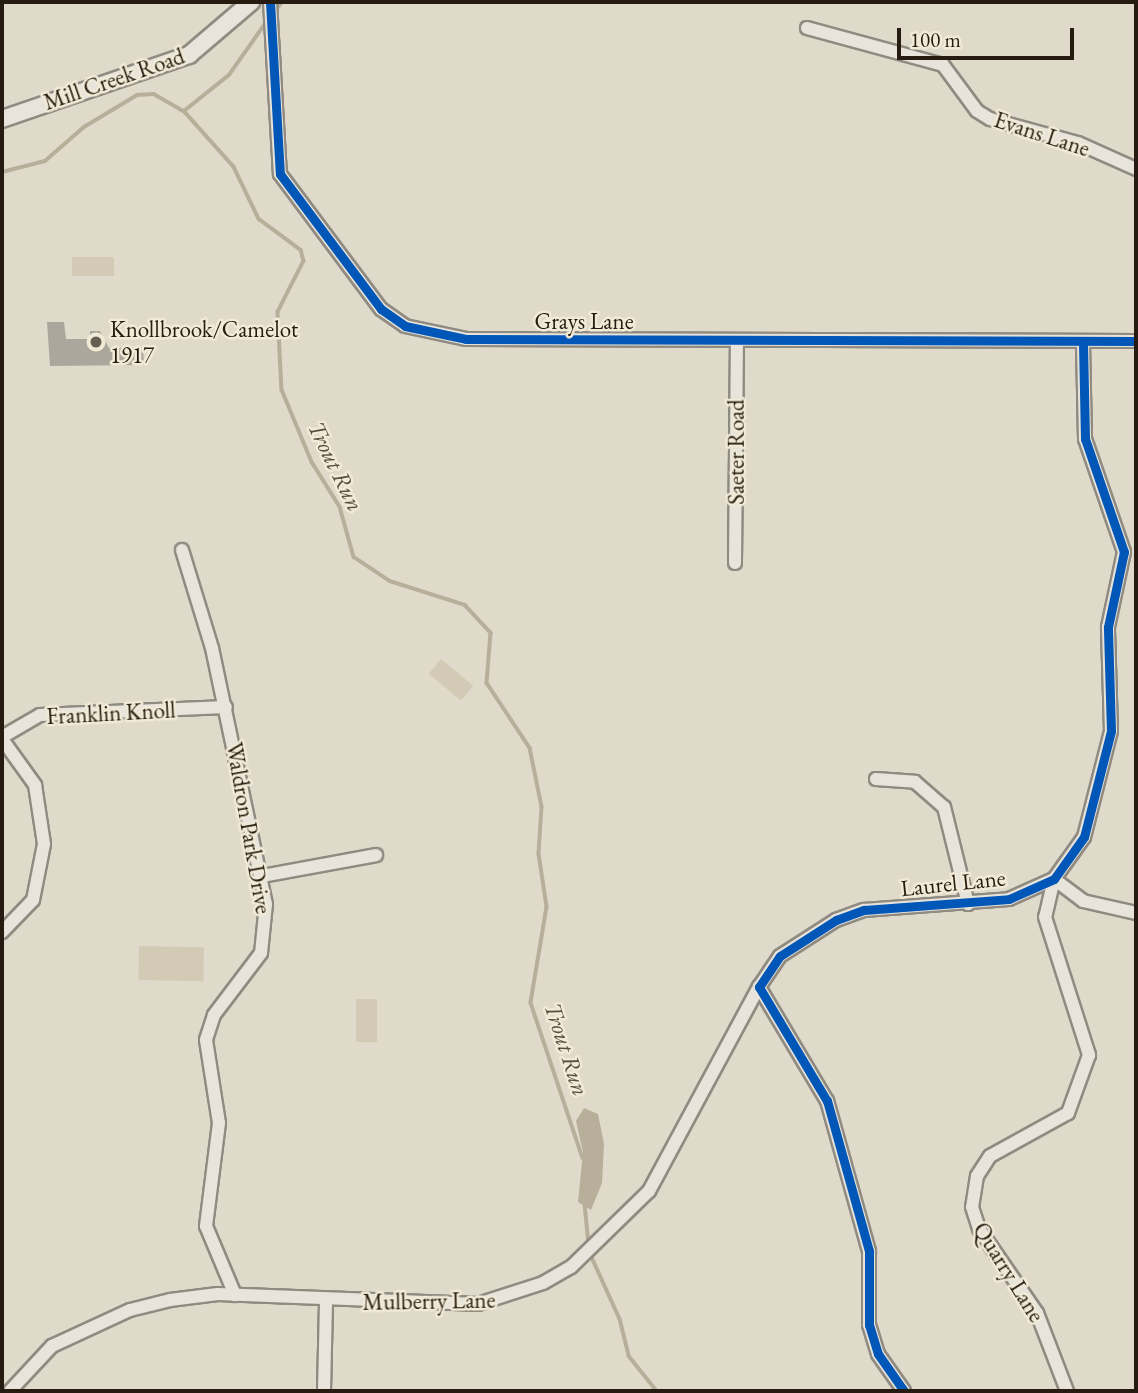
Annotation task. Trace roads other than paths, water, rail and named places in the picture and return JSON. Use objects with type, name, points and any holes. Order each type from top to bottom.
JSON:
[{"type":"street","name":"Mill Creek Road","points":[[2,119],[188,55],[251,2]]},
{"type":"street","name":"Grays Lane","points":[[271,6],[280,174],[381,309],[405,326],[466,339],[1136,341]]},
{"type":"street","name":"Evans Lane","points":[[807,28],[943,65],[977,111],[990,119],[1078,143],[1136,169]]},
{"type":"street","name":"Saeter Road","points":[[735,563],[737,340]]},
{"type":"street","points":[[1083,342],[1085,439],[1124,552],[1108,627],[1109,747],[1084,837],[1054,879],[1083,901],[1136,913]]},
{"type":"street","name":"Waldron Park Drive","points":[[182,550],[226,707],[262,876],[261,953],[214,1015],[206,1040],[219,1131],[206,1226],[235,1295]]},
{"type":"street","name":"Franklin Knoll","points":[[2,738],[40,715],[226,707]]},
{"type":"street","points":[[2,738],[35,785],[44,844],[33,900],[2,932]]},
{"type":"street","points":[[876,779],[915,782],[944,807],[968,904]]},
{"type":"street","points":[[262,876],[376,855]]},
{"type":"street","name":"Laurel Lane","points":[[759,987],[780,956],[836,920],[864,910],[1009,899],[1054,879]]},
{"type":"street","name":"Quarry Lane","points":[[1054,879],[1045,918],[1089,1055],[1068,1112],[990,1156],[977,1176],[972,1207],[979,1228],[1037,1313],[1067,1391]]},
{"type":"street","points":[[759,987],[827,1101],[869,1251],[869,1325],[878,1354],[904,1391]]},
{"type":"street","name":"Mulberry Lane","points":[[10,1391],[52,1346],[78,1331],[170,1300],[235,1295],[326,1302],[499,1302],[583,1256],[649,1191],[759,987]]},
{"type":"street","points":[[324,1391],[326,1302]]},
{"type":"waterway","points":[[274,12],[282,2]]},
{"type":"waterway","points":[[184,111],[229,75],[267,21]]},
{"type":"waterway","name":"Trout Run","points":[[2,172],[45,161],[84,127],[137,95],[154,94],[184,111],[234,167],[259,219],[301,250],[304,261],[278,312],[282,390],[312,462],[340,507],[354,557],[390,581],[465,605],[491,633],[487,683],[530,748],[542,807],[539,854],[547,907],[531,1003],[583,1158]]},
{"type":"waterway","name":"Trout Run","points":[[585,1204],[589,1245]]},
{"type":"waterway","name":"Trout Run","points":[[590,1253],[620,1319],[629,1356],[657,1391]]},
{"type":"place","name":"Knollbrook/Camelot 1917","points":[[96,342]]}]
